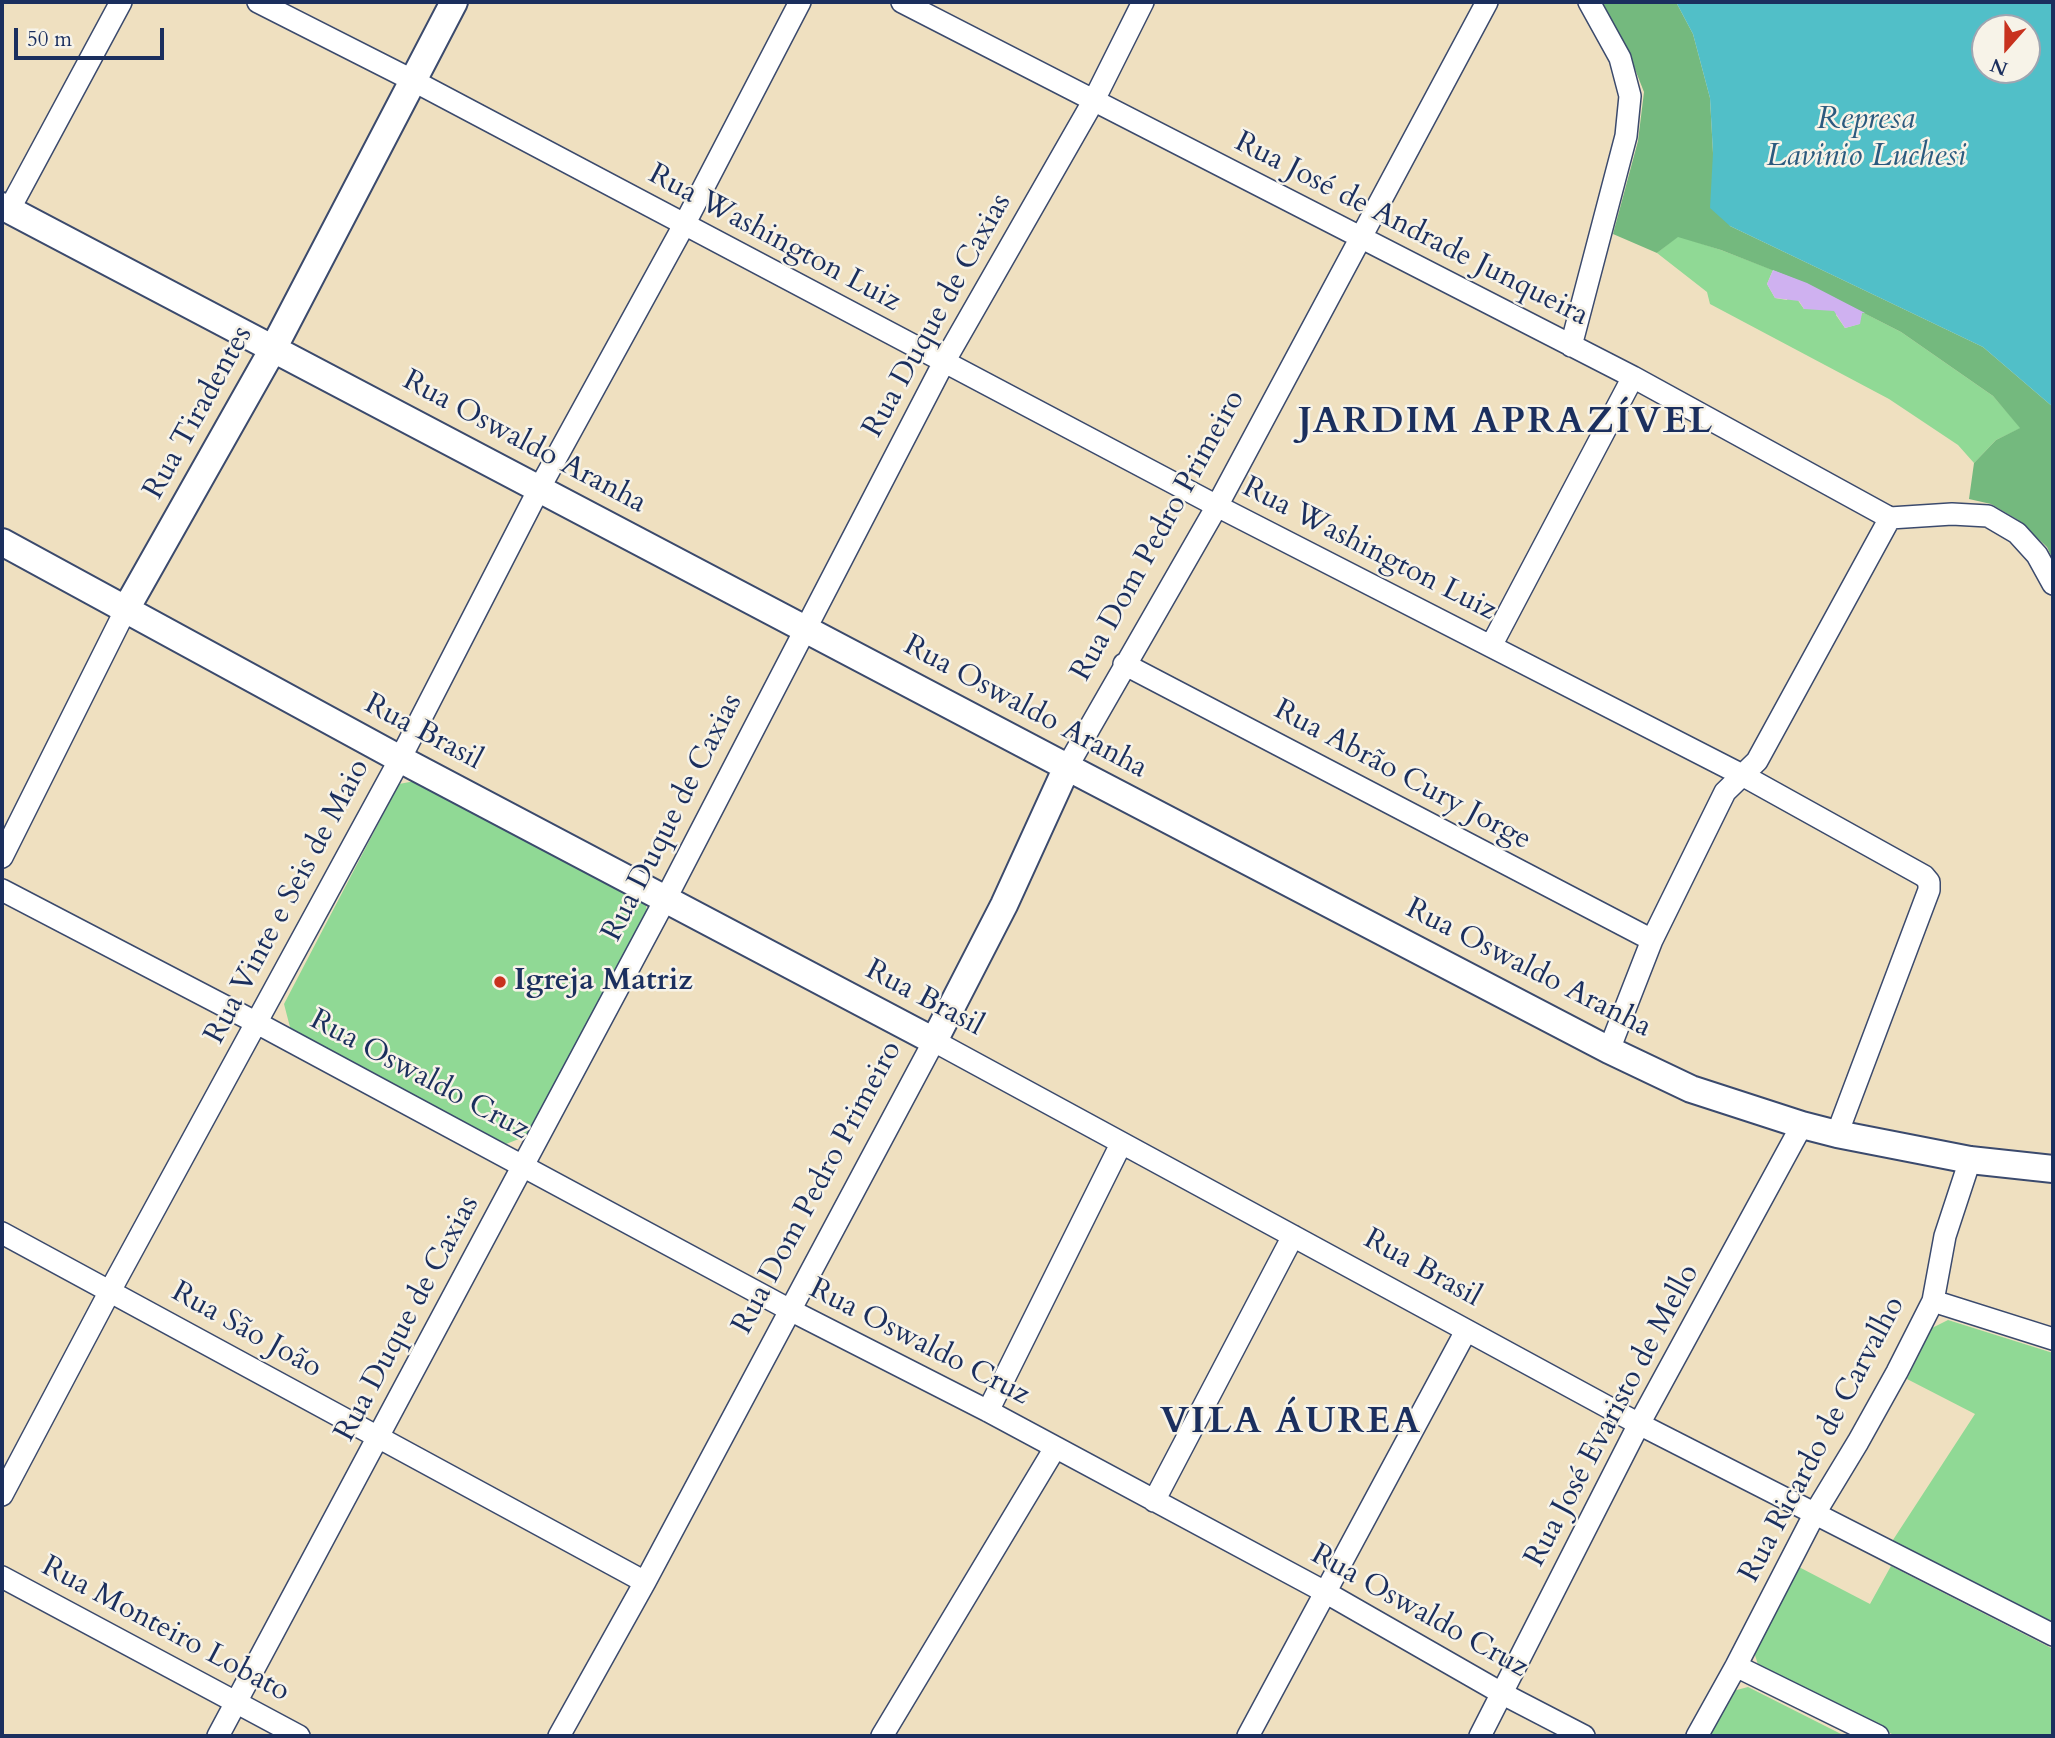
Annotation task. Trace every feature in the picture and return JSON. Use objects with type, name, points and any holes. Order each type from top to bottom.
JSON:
[{"type":"street","points":[[4,213],[121,2]]},
{"type":"street","name":"Rua Washington Luiz","points":[[258,2],[412,80],[1217,506],[1744,776],[1924,876],[1930,890],[1837,1134]]},
{"type":"street","name":"Rua Tiradentes","points":[[2,858],[126,609],[274,349],[454,2]]},
{"type":"street","name":"Rua Vinte e Seis de Maio","points":[[2,1495],[400,759],[539,489],[684,225],[800,2]]},
{"type":"street","name":"Rua José de Andrade Junqueira","points":[[902,2],[1633,377],[1890,518]]},
{"type":"street","name":"Rua Duque de Caxias","points":[[218,1736],[665,900],[943,362],[1094,100],[1143,2]]},
{"type":"street","name":"Rua Dom Pedro Primeiro","points":[[559,1736],[645,1583],[934,1041],[1004,905],[1066,767],[1217,506],[1487,2]]},
{"type":"street","points":[[1571,346],[1626,136],[1630,96],[1620,58],[1589,2]]},
{"type":"street","name":"Rua Oswaldo Aranha","points":[[4,213],[274,349],[1066,767],[1691,1089],[1837,1134],[1970,1160],[2053,1169]]},
{"type":"street","points":[[1491,646],[1633,377]]},
{"type":"street","points":[[1609,1049],[1652,940],[1725,792],[1758,761],[1890,518],[1952,514],[1988,516],[2017,533],[2037,555],[2053,584]]},
{"type":"street","name":"Rua Brasil","points":[[2,542],[400,759],[934,1041],[1639,1424],[2053,1635]]},
{"type":"street","name":"Rua Abrão Cury Jorge","points":[[1124,664],[1652,940]]},
{"type":"street","name":"Rua Oswaldo Cruz","points":[[2,890],[257,1023],[790,1310],[988,1411],[1325,1592],[1584,1736]]},
{"type":"street","name":"Rua José Evaristo de Mello","points":[[1480,1736],[1639,1424],[1802,1125]]},
{"type":"street","points":[[988,1411],[1121,1144]]},
{"type":"street","name":"Rua Ricardo de Carvalho","points":[[1697,1736],[1815,1513],[1858,1442],[1933,1301],[1945,1236],[1970,1160]]},
{"type":"street","name":"Rua São João","points":[[2,1233],[645,1583]]},
{"type":"street","points":[[1154,1501],[1293,1236]]},
{"type":"street","points":[[1933,1301],[2053,1339]]},
{"type":"street","points":[[1248,1736],[1466,1331]]},
{"type":"street","points":[[882,1736],[1055,1448]]},
{"type":"street","name":"Rua Monteiro Lobato","points":[[2,1577],[299,1736]]},
{"type":"street","points":[[1736,1666],[1878,1736]]},
{"type":"green space","points":[[1602,2],[1676,2],[1693,34],[1710,98],[1713,153],[1730,226],[1983,347],[2053,407],[2053,560],[2047,547],[2018,520],[1991,504],[1969,499],[1974,463],[1996,440],[2020,428],[1993,396],[1901,332],[1805,283],[1721,250],[1678,237],[1657,253],[1613,234],[1638,141],[1644,92],[1627,49]]},
{"type":"green space","points":[[1678,236],[1773,270],[1767,284],[1775,298],[1787,300],[1796,279],[1797,299],[1804,309],[1842,302],[1836,315],[1845,328],[1859,324],[1862,312],[1901,332],[1993,396],[2021,428],[1996,440],[1974,463],[1958,445],[1889,399],[1710,304],[1707,292],[1657,253]]},
{"type":"green space","points":[[415,781],[645,901],[648,916],[529,1135],[506,1144],[291,1031],[284,1004],[399,784]]},
{"type":"green space","points":[[1948,1320],[2053,1353],[2053,1622],[1891,1543],[1975,1414],[1907,1379],[1932,1328]]},
{"type":"green space","points":[[1797,1566],[1870,1604],[1891,1566],[2053,1649],[2053,1736],[1896,1736],[1759,1668],[1754,1652]]},
{"type":"green space","points":[[1748,1687],[1845,1736],[1705,1736],[1729,1692]]},
{"type":"water","name":"Represa Lavinio Luchesi","points":[[1676,2],[2053,2],[2053,407],[1983,347],[1730,226],[1710,208],[1713,153],[1710,98],[1693,34]]},
{"type":"building","points":[[1773,270],[1807,283],[1865,313],[1862,313],[1860,324],[1845,328],[1834,311],[1804,309],[1799,301],[1775,298],[1767,284]]},
{"type":"place","name":"Igreja Matriz","points":[[500,982]]},
{"type":"district","name":"JARDIM APRAZÍVEL","points":[[1506,423]]},
{"type":"district","name":"VILA ÁUREA","points":[[1291,1423]]}]
